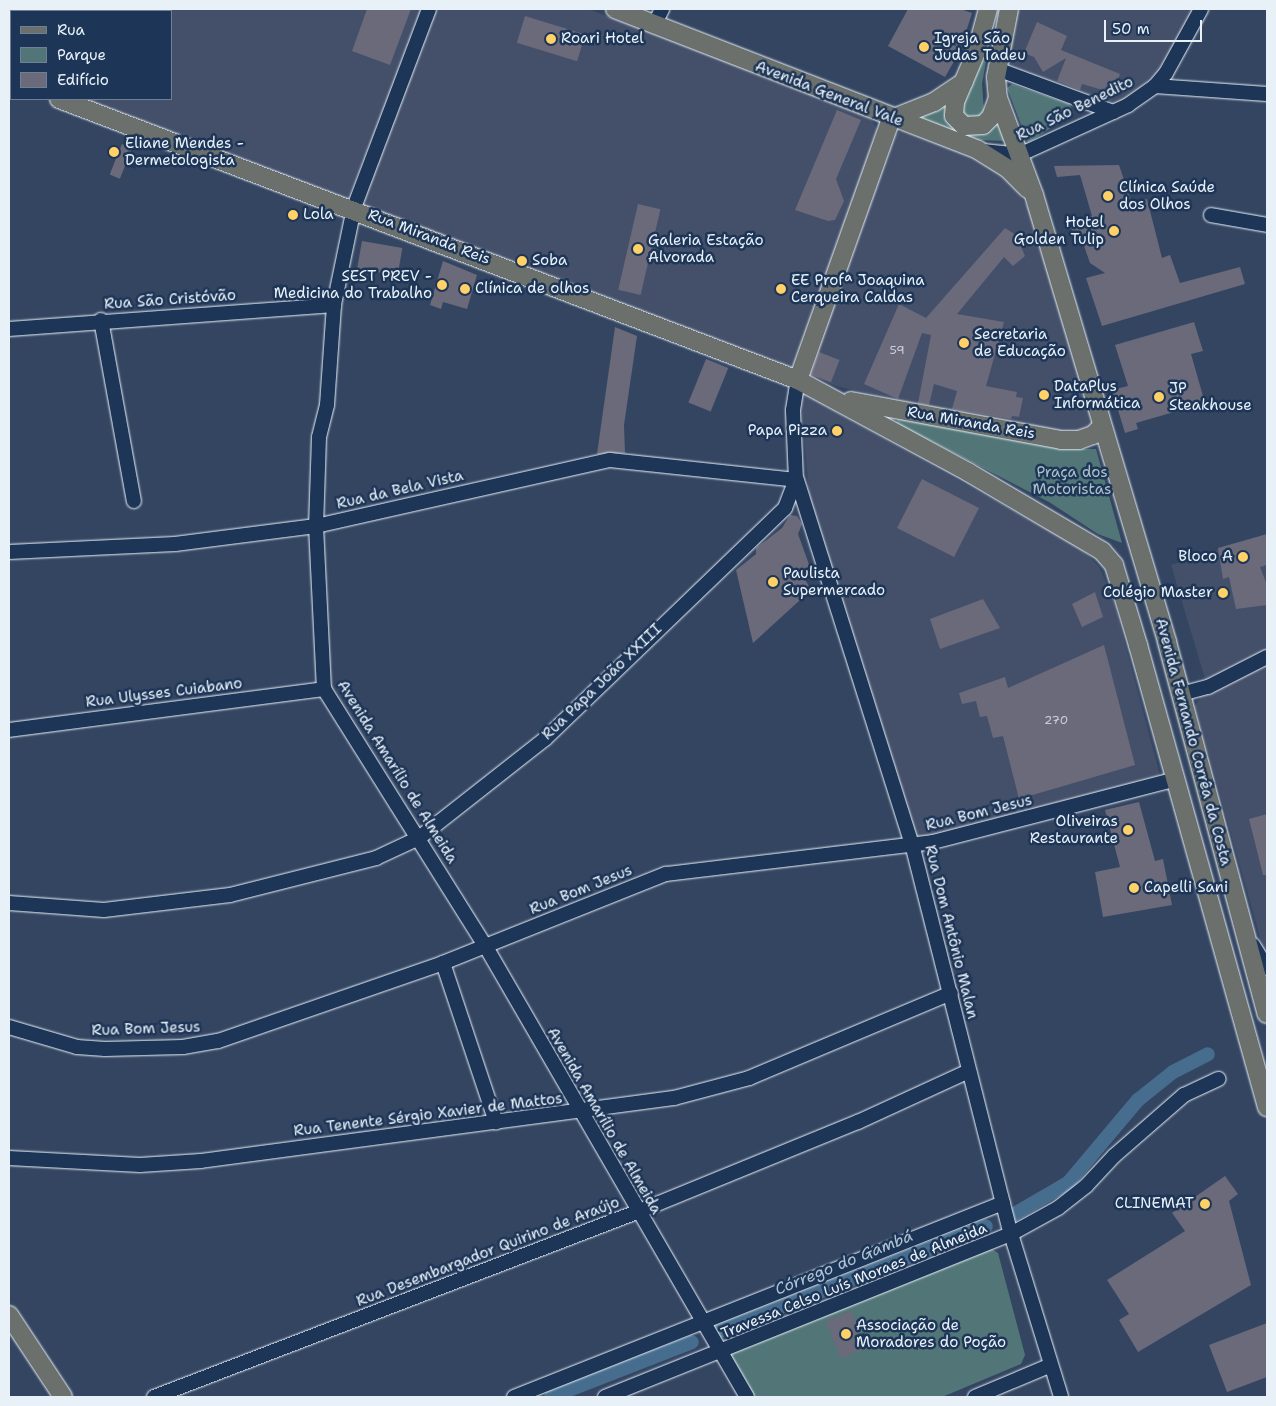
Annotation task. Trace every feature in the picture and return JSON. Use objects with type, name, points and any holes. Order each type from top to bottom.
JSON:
[{"type":"main road","name":"Avenida General Vale","points":[[615,9],[891,119],[978,150],[1008,169],[1034,195]]},
{"type":"main road","points":[[988,9],[953,111],[964,126],[977,127],[988,122],[998,98],[997,69],[1009,9]]},
{"type":"main road","points":[[891,119],[934,102],[964,82]]},
{"type":"main road","name":"Avenida Fernando Corrêa da Costa","points":[[998,98],[1034,195],[1181,694],[1267,1014]]},
{"type":"main road","name":"Rua Miranda Reis","points":[[62,100],[354,208],[798,380]]},
{"type":"main road","name":"Rua Papa João XXIII","points":[[798,380],[891,119]]},
{"type":"main road","points":[[798,380],[836,398]]},
{"type":"main road","name":"Rua Miranda Reis","points":[[836,398],[1061,440],[1079,440],[1093,435],[1102,426]]},
{"type":"main road","name":"Avenida Fernando Corrêa da Costa","points":[[836,398],[1089,540],[1114,565],[1177,779],[1267,1107]]},
{"type":"main road","points":[[9,1315],[58,1395]]},
{"type":"street","name":"Avenida Amarílio de Almeida","points":[[429,9],[354,208],[334,305],[327,405],[319,437],[316,526],[324,689],[486,947],[701,1324],[747,1397]]},
{"type":"street","points":[[654,25],[662,9]]},
{"type":"street","name":"Rua São Benedito","points":[[978,150],[1019,154],[1112,112],[1155,86],[1173,62],[1201,9]]},
{"type":"street","points":[[997,69],[1112,112]]},
{"type":"street","points":[[1155,86],[1267,94]]},
{"type":"street","points":[[1211,215],[1267,225]]},
{"type":"street","name":"Rua São Cristóvão","points":[[9,329],[101,320],[334,305]]},
{"type":"street","points":[[101,320],[134,501]]},
{"type":"street","name":"Rua Papa João XXIII","points":[[9,903],[104,910],[230,895],[376,858],[419,838],[545,739],[785,508],[796,480],[793,410],[798,380]]},
{"type":"street","name":"Rua da Bela Vista","points":[[9,552],[175,544],[316,526],[610,460],[796,480]]},
{"type":"street","name":"Rua Dom Antônio Malan","points":[[796,480],[912,844],[1011,1234],[1061,1397]]},
{"type":"street","points":[[1181,694],[1208,687],[1267,657]]},
{"type":"street","name":"Rua Ulysses Cuiabano","points":[[9,730],[324,689]]},
{"type":"street","name":"Rua Bom Jesus","points":[[9,1027],[77,1047],[183,1047],[218,1041],[486,947],[666,874],[933,842],[1177,779]]},
{"type":"street","points":[[1244,930],[1267,968]]},
{"type":"street","points":[[443,963],[496,1122]]},
{"type":"street","name":"Rua Tenente Sérgio Xavier de Mattos","points":[[9,1158],[140,1164],[201,1161],[581,1112],[674,1098],[749,1078],[951,993]]},
{"type":"street","name":"Rua Desembargador Quirino de Araújo","points":[[154,1397],[637,1212],[858,1122],[969,1071]]},
{"type":"street","name":"Travessa Celso Luís Moraes de Almeida","points":[[606,1397],[719,1354],[1011,1234],[1058,1208],[1086,1186],[1114,1156],[1184,1095],[1218,1079]]},
{"type":"street","name":"Travessa Celso Luís Moraes de Almeida","points":[[514,1397],[1003,1203]]},
{"type":"street","points":[[976,1397],[1051,1365]]},
{"type":"shaded area","points":[[9,9],[425,9],[346,203],[72,100],[172,100],[172,10],[10,10],[10,43]]},
{"type":"shaded area","points":[[437,9],[588,9],[869,116],[878,131],[792,368],[359,207]]},
{"type":"shaded area","points":[[1015,9],[1196,9],[1155,75],[1125,100],[1114,103],[1005,64]]},
{"type":"shaded area","points":[[902,131],[976,157],[1007,179],[1036,218],[1095,426],[1089,436],[1036,430],[836,386],[804,373],[895,134]]},
{"type":"shaded area","points":[[800,392],[1082,549],[1099,567],[1113,598],[1161,779],[913,846],[809,493]]},
{"type":"shaded area","name":"Colégio Master","points":[[1267,534],[1267,653],[1206,682],[1171,565]]},
{"type":"shaded area","points":[[1267,665],[1267,962],[1195,706],[1203,693]]},
{"type":"green space","points":[[980,60],[986,61],[982,84],[984,112],[977,119],[964,118],[961,107]]},
{"type":"green space","points":[[1012,84],[1069,104],[1074,113],[1028,143],[1007,88]]},
{"type":"green space","points":[[952,101],[950,120],[996,117],[1006,141],[979,140],[914,117]]},
{"type":"green space","name":"Praça dos Motoristas","points":[[898,418],[1063,449],[1096,449],[1122,543],[1098,534],[1049,502],[896,423]]},
{"type":"green space","points":[[989,1247],[998,1253],[1025,1355],[1021,1364],[942,1397],[752,1397],[728,1357],[733,1350]]},
{"type":"building","points":[[367,9],[411,9],[390,65],[352,51]]},
{"type":"building","points":[[908,9],[960,9],[972,13],[960,51],[945,77],[888,46]]},
{"type":"building","name":"Roari Hotel","points":[[525,16],[585,34],[577,61],[517,43]]},
{"type":"building","points":[[1037,22],[1067,36],[1061,50],[1120,74],[1113,93],[1082,84],[1080,90],[1057,81],[1066,58],[1043,72],[1034,57],[1024,53]]},
{"type":"building","points":[[837,110],[861,120],[836,179],[844,201],[835,220],[828,221],[795,210]]},
{"type":"building","points":[[122,144],[132,148],[120,179],[110,175]]},
{"type":"building","points":[[1119,165],[1132,203],[1147,199],[1162,258],[1170,255],[1180,283],[1240,267],[1245,284],[1102,326],[1086,278],[1105,273],[1090,263],[1082,240],[1076,240],[1069,222],[1092,216],[1080,175],[1057,177],[1054,166]]},
{"type":"building","name":"Galeria Estação Alvorada","points":[[638,204],[660,209],[641,295],[618,290]]},
{"type":"building","points":[[1005,228],[1016,235],[1025,256],[1013,266],[1004,257],[957,314],[1004,322],[986,386],[1017,392],[1016,397],[1023,398],[1019,417],[1012,416],[1011,419],[952,409],[957,391],[934,384],[929,405],[918,403],[931,335],[922,333],[898,399],[864,384],[899,304],[926,318]]},
{"type":"building","points":[[362,241],[402,248],[398,276],[357,269]]},
{"type":"building","points":[[443,261],[477,275],[467,309],[443,302],[441,309],[430,305]]},
{"type":"building","points":[[1194,322],[1203,351],[1191,354],[1205,403],[1136,423],[1138,429],[1125,433],[1112,390],[1128,386],[1115,345]]},
{"type":"building","points":[[615,327],[637,336],[624,425],[625,453],[597,454]]},
{"type":"building","points":[[819,352],[840,360],[831,382],[810,374]]},
{"type":"building","points":[[706,359],[728,368],[711,412],[688,403]]},
{"type":"building","points":[[922,479],[979,508],[954,557],[897,528]]},
{"type":"building","name":"Paulista Supermercado","points":[[790,515],[797,516],[802,524],[798,534],[810,567],[802,574],[811,590],[753,643],[736,570],[756,554],[756,548],[782,528]]},
{"type":"building","points":[[1267,534],[1267,565],[1260,567],[1267,585],[1267,605],[1236,609],[1229,577],[1223,579],[1218,548]]},
{"type":"building","points":[[1095,592],[1103,617],[1082,627],[1072,604]]},
{"type":"building","points":[[983,599],[1000,628],[940,649],[930,619]]},
{"type":"building","points":[[1104,645],[1135,765],[1019,799],[1003,736],[993,738],[987,716],[980,717],[976,701],[962,704],[959,693],[1005,677],[1008,688]]},
{"type":"building","name":"Capelli Sani","points":[[1139,802],[1155,861],[1163,859],[1172,905],[1103,917],[1095,872],[1120,867],[1105,810]]},
{"type":"building","points":[[1267,814],[1267,875],[1263,875],[1249,819]]},
{"type":"building","points":[[1225,1176],[1238,1194],[1229,1201],[1251,1285],[1138,1352],[1119,1320],[1129,1314],[1107,1280],[1185,1231],[1172,1213]]},
{"type":"building","name":"Associação de Moradores do Poção","points":[[851,1311],[866,1348],[841,1358],[826,1321]]},
{"type":"building","points":[[1267,1323],[1267,1377],[1227,1392],[1209,1345]]},
{"type":"waterway","name":"Córrego do Gambá","points":[[1011,1216],[1068,1183],[1138,1100],[1173,1072],[1208,1054]]},
{"type":"waterway","name":"Córrego do Gambá","points":[[715,1333],[986,1226]]},
{"type":"waterway","name":"Córrego do Gambá","points":[[551,1397],[692,1342]]},
{"type":"place","name":"Roari Hotel","points":[[551,39]]},
{"type":"place","name":"Igreja São Judas Tadeu","points":[[924,47]]},
{"type":"place","name":"Eliane Mendes - Dermetologista","points":[[114,152]]},
{"type":"place","name":"Clínica Saúde dos Olhos","points":[[1108,196]]},
{"type":"place","name":"Lola","points":[[293,215]]},
{"type":"place","name":"Hotel Golden Tulip","points":[[1114,231]]},
{"type":"place","name":"Galeria Estação Alvorada","points":[[638,249]]},
{"type":"place","name":"Soba","points":[[522,261]]},
{"type":"place","name":"SEST PREV - Medicina do Trabalho","points":[[442,285]]},
{"type":"place","name":"Clínica de olhos","points":[[465,289]]},
{"type":"place","name":"EE Profª Joaquina Cerqueira Caldas","points":[[781,289]]},
{"type":"place","name":"Secretaria de Educação","points":[[964,343]]},
{"type":"place","name":"DataPlus Informática","points":[[1044,395]]},
{"type":"place","name":"JP Steakhouse","points":[[1159,397]]},
{"type":"place","name":"Papa Pizza","points":[[837,431]]},
{"type":"place","name":"Bloco A","points":[[1243,557]]},
{"type":"place","name":"Paulista Supermercado","points":[[773,582]]},
{"type":"place","name":"Colégio Master","points":[[1223,593]]},
{"type":"place","name":"Oliveiras Restaurante","points":[[1128,830]]},
{"type":"place","name":"Capelli Sani","points":[[1134,888]]},
{"type":"place","name":"CLINEMAT","points":[[1205,1204]]},
{"type":"place","name":"Associação de Moradores do Poção","points":[[846,1334]]}]
